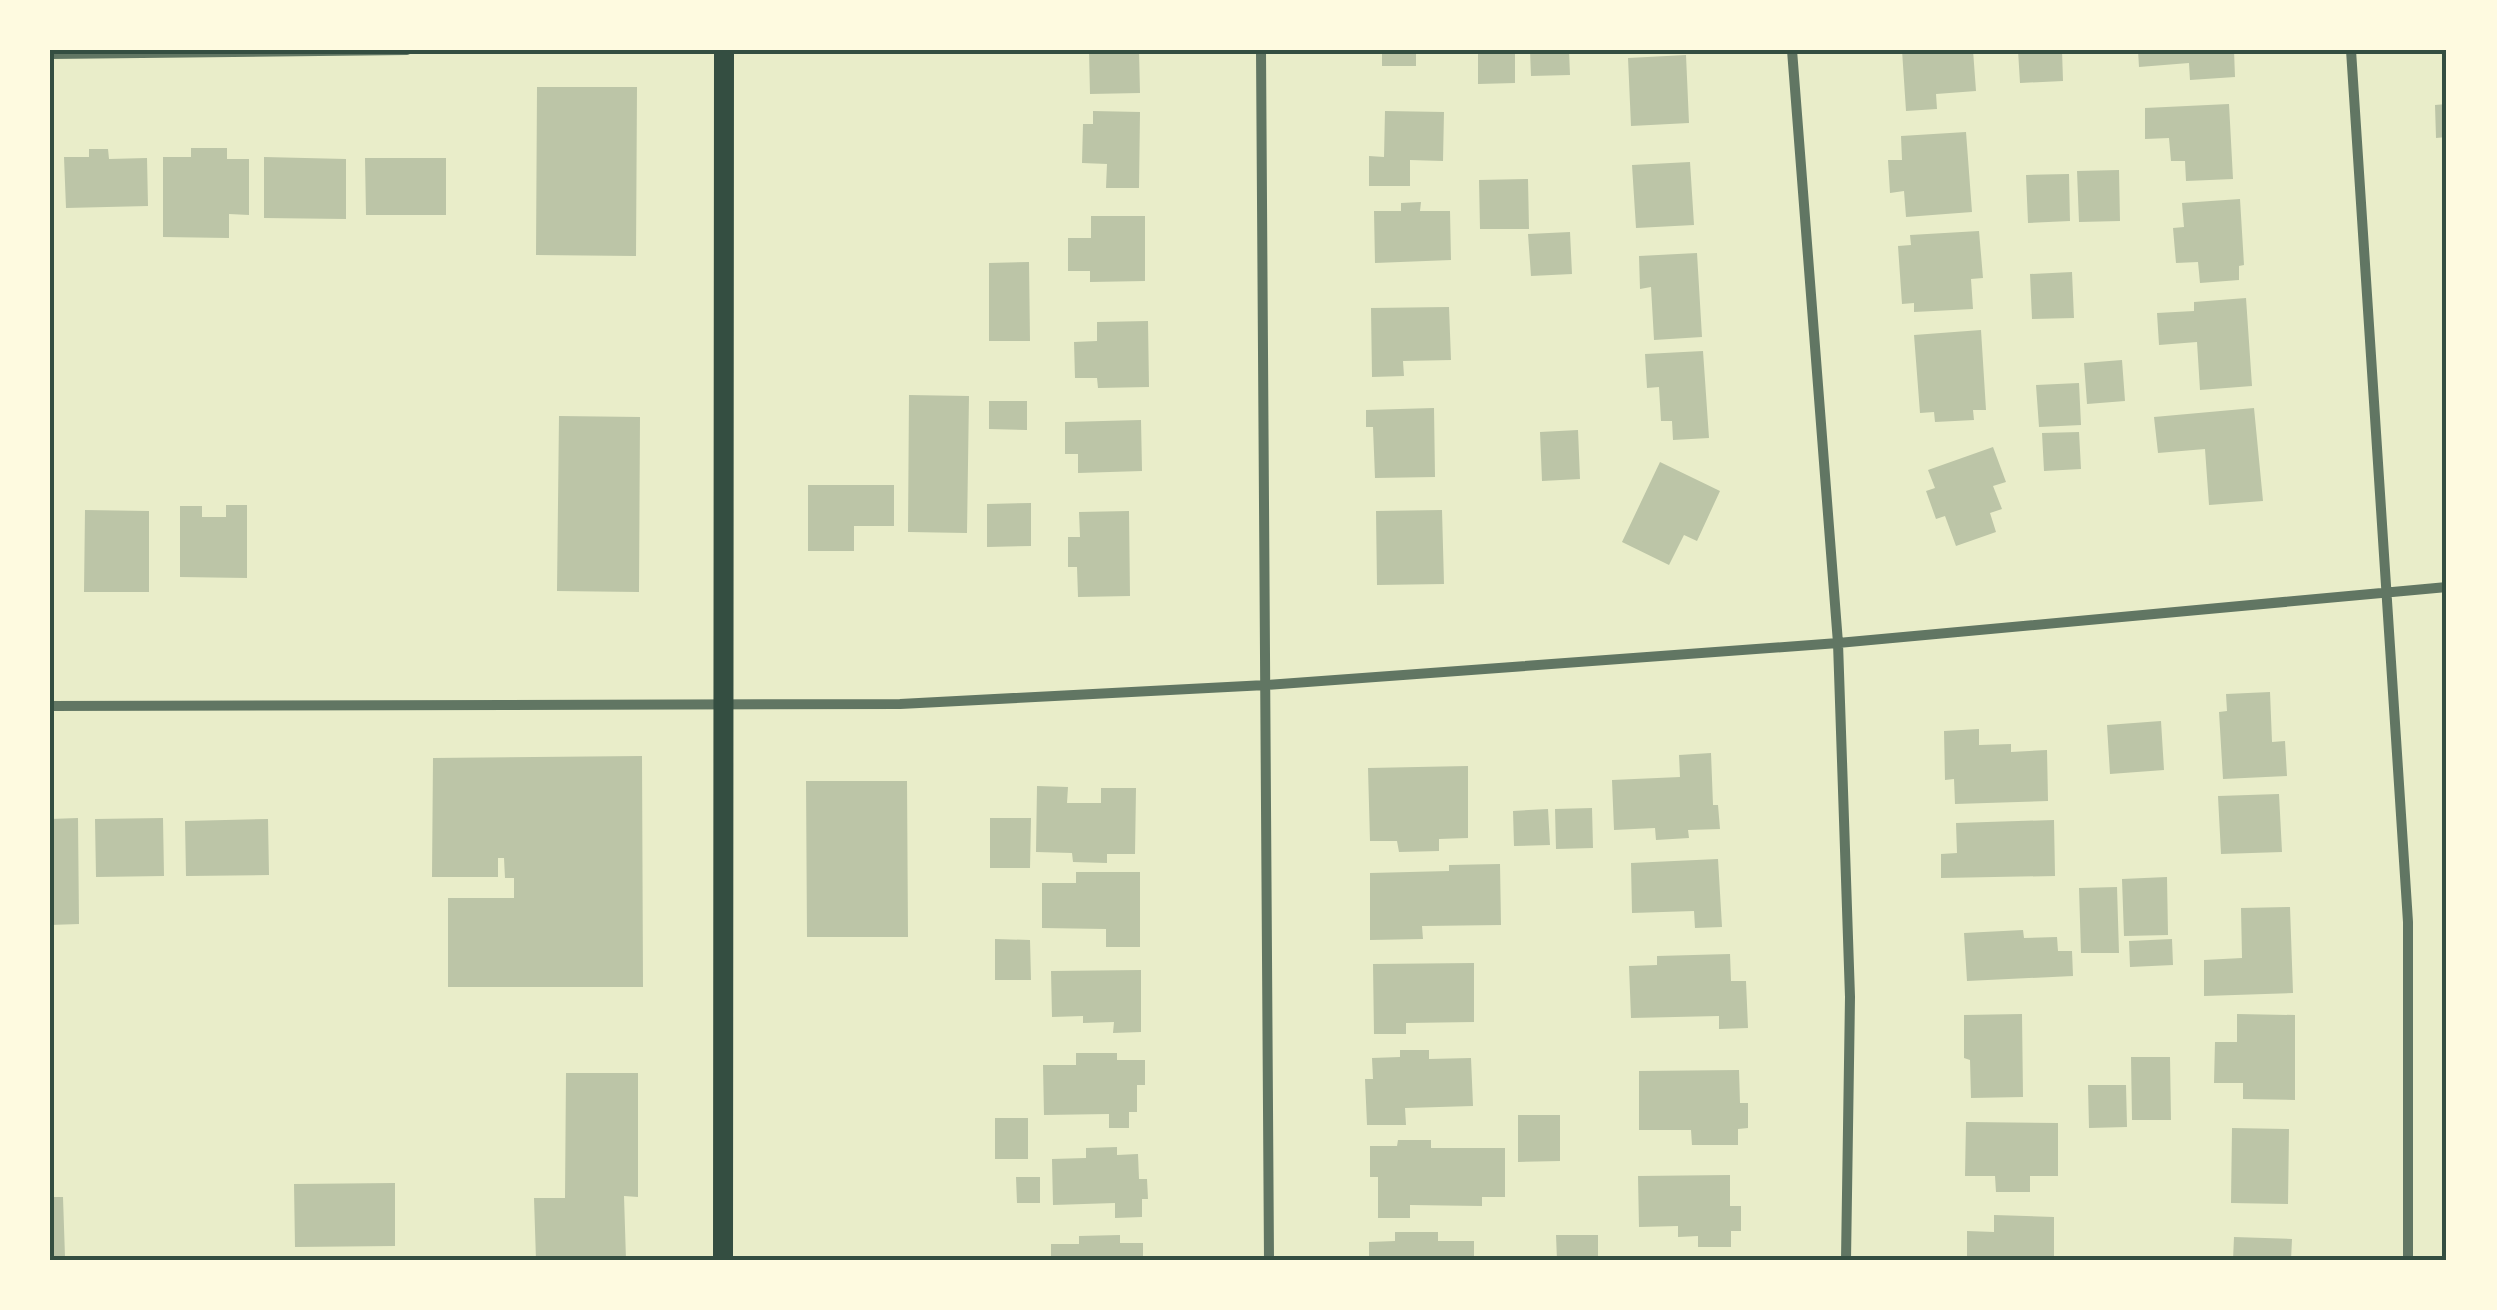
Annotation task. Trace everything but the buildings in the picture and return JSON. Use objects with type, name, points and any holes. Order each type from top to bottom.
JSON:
[{"type":"main road","points":[[723,1260],[724,50]]},
{"type":"street","points":[[50,54],[407,50]]},
{"type":"street","points":[[1262,50],[1269,1260]]},
{"type":"street","points":[[1792,50],[1838,643],[1850,997],[1846,1260]]},
{"type":"street","points":[[2351,50],[2408,922],[2408,1260]]},
{"type":"street","points":[[50,706],[900,704],[1266,685],[1838,643],[2447,587]]}]
